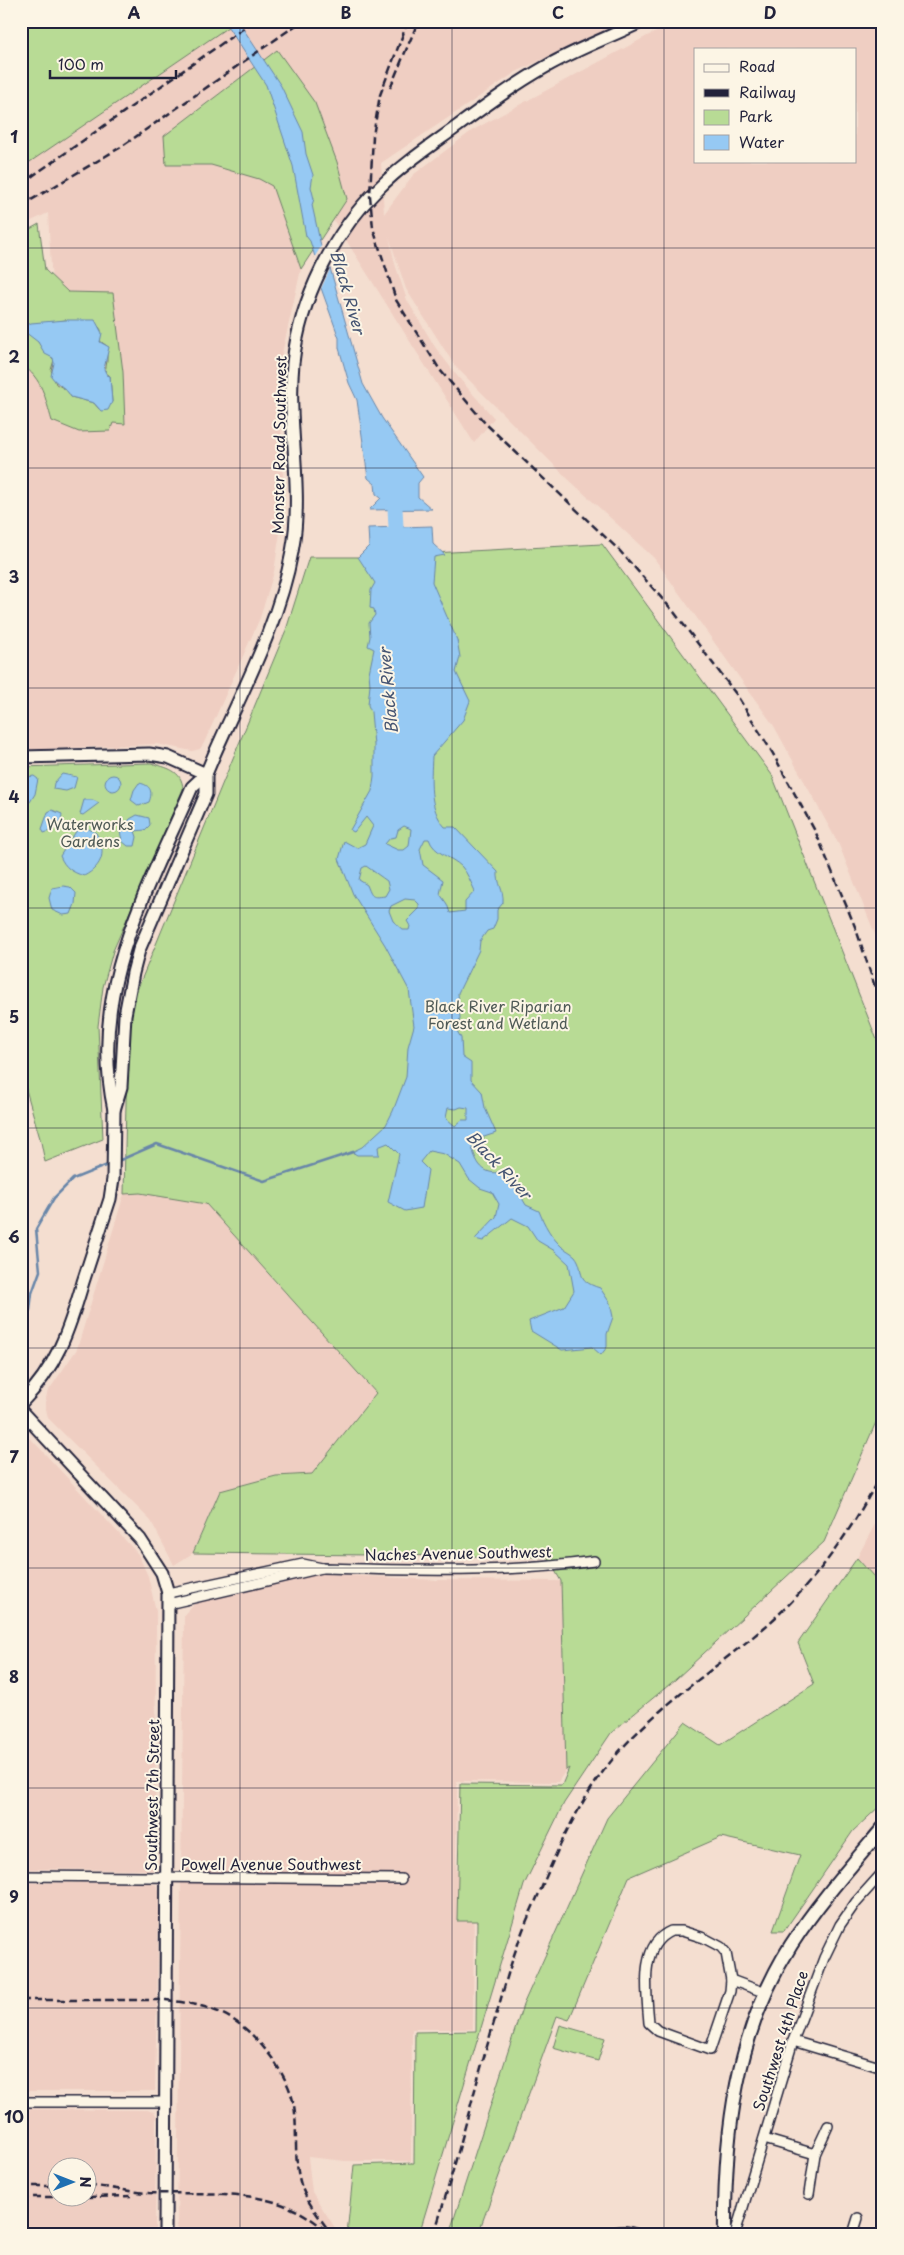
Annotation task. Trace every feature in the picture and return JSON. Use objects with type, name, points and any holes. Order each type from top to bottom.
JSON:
[{"type":"main road","points":[[725,2234],[726,2154],[736,2081],[745,2048],[766,1993],[790,1945],[830,1890],[883,1828]]},
{"type":"street","name":"Monster Road Southwest","points":[[206,774],[270,628],[293,550],[296,522],[293,363],[297,340],[311,294],[323,265],[345,230],[370,196],[396,172],[494,100],[548,66],[643,21]]},
{"type":"street","points":[[21,757],[148,754],[168,757],[206,774]]},
{"type":"street","points":[[21,1403],[37,1386],[53,1364],[64,1341],[110,1199],[113,1179],[114,1110],[109,1086],[112,991],[127,936],[192,787],[206,774]]},
{"type":"street","points":[[114,1110],[121,1087],[125,1015],[132,973],[139,950],[206,794],[206,774]]},
{"type":"street","name":"Southwest 7th Street","points":[[21,1410],[140,1539],[162,1573],[168,1599],[165,2234]]},
{"type":"street","name":"Naches Avenue Southwest","points":[[168,1599],[322,1568],[461,1570],[551,1568],[594,1561]]},
{"type":"street","name":"Southwest 4th Place","points":[[735,2234],[794,2041],[824,1958],[840,1925],[856,1902],[883,1872]]},
{"type":"street","name":"Powell Avenue Southwest","points":[[21,1876],[400,1879]]},
{"type":"street","points":[[671,1931],[682,1931],[721,1947],[726,1953],[731,1980],[730,1991],[710,2050],[658,2031],[649,2023],[646,1982],[649,1959],[660,1936],[671,1931]]},
{"type":"street","points":[[731,1980],[766,1993]]},
{"type":"street","points":[[794,2041],[883,2068]]},
{"type":"street","points":[[21,2102],[166,2102]]},
{"type":"street","points":[[809,2194],[815,2154],[828,2126]]},
{"type":"street","points":[[764,2139],[815,2154]]},
{"type":"street","points":[[853,2234],[858,2218]]},
{"type":"street","points":[[611,2234],[616,2231],[625,2231],[637,2234]]},
{"type":"shaded area","points":[[222,21],[623,21],[516,72],[381,163],[384,214],[413,175],[473,130],[649,35],[682,21],[883,21],[883,954],[839,845],[774,726],[654,558],[566,477],[455,366],[406,289],[389,237],[395,264],[407,300],[435,347],[494,418],[474,443],[334,221],[273,187],[301,269],[279,367],[284,504],[274,572],[260,618],[200,749],[192,751],[157,744],[21,750],[21,304],[53,303],[48,213],[21,226],[21,166]]},
{"type":"shaded area","points":[[140,1193],[206,1204],[376,1393],[312,1474],[276,1476],[220,1491],[193,1553],[174,1565],[151,1521],[48,1418],[45,1404],[47,1393],[77,1349],[124,1194]]},
{"type":"shaded area","points":[[21,1432],[33,1441],[138,1554],[148,1576],[156,1611],[155,1870],[21,1869]]},
{"type":"shaded area","points":[[883,1509],[883,1587],[857,1558]]},
{"type":"shaded area","points":[[305,1573],[437,1580],[561,1581],[566,1770],[558,1782],[457,1781],[456,1871],[474,1871],[473,2029],[412,2029],[411,2161],[345,2161],[308,2157],[312,2192],[339,2234],[177,2234],[184,1616],[197,1601]]},
{"type":"shaded area","points":[[21,1883],[149,1883],[156,1885],[159,1890],[155,2091],[21,2091]]},
{"type":"shaded area","points":[[21,2109],[147,2110],[154,2112],[156,2115],[155,2234],[21,2234]]},
{"type":"green space","points":[[21,21],[224,21],[228,27],[21,168]]},
{"type":"green space","points":[[277,50],[315,103],[337,162],[347,199],[301,269],[272,186],[259,179],[211,165],[166,165],[164,136]]},
{"type":"green space","points":[[39,224],[45,270],[68,292],[113,293],[123,372],[125,424],[113,423],[110,431],[79,432],[52,421],[39,383],[21,364],[21,234]],"holes":[[[66,320],[99,327],[101,330],[100,341],[107,346],[105,372],[110,376],[112,402],[99,409],[94,403],[71,397],[67,390],[56,384],[51,370],[54,360],[38,342],[50,322]]]},
{"type":"green space","name":"Black River Riparian Forest and Wetland","points":[[602,544],[772,775],[883,1055],[883,1406],[824,1542],[676,1679],[611,1733],[564,1803],[524,1885],[419,2234],[347,2234],[354,2165],[414,2163],[415,2032],[476,2031],[477,1921],[457,1921],[460,1784],[562,1785],[569,1768],[566,1770],[561,1581],[547,1557],[193,1553],[220,1491],[276,1476],[312,1474],[376,1393],[206,1204],[140,1193],[124,1194],[128,1012],[286,630],[309,557],[358,557]]},
{"type":"green space","name":"Waterworks Gardens","points":[[151,763],[168,768],[177,774],[183,789],[113,951],[103,987],[98,1026],[103,1139],[45,1162],[21,1072],[21,767]]},
{"type":"green space","points":[[857,1558],[883,1587],[883,1803],[853,1831],[784,1931],[773,1931],[800,1855],[721,1837],[629,1877],[569,2020],[557,2016],[478,2234],[449,2234],[523,2005],[607,1818],[685,1722],[720,1745],[814,1684],[798,1643]]},
{"type":"green space","points":[[560,2025],[605,2038],[598,2061],[553,2048]]},
{"type":"water","points":[[224,21],[238,21],[281,86],[303,132],[306,154],[313,175],[311,187],[314,199],[312,205],[321,246],[330,268],[363,384],[382,418],[423,477],[418,483],[418,497],[432,509],[369,510],[381,498],[376,494],[375,484],[368,478],[357,400],[349,383],[339,348],[339,338],[321,288],[310,241],[306,236],[293,166],[266,85]]},
{"type":"water","points":[[95,320],[102,333],[100,342],[109,347],[104,369],[107,375],[110,376],[112,402],[108,410],[101,411],[94,403],[71,397],[51,376],[54,363],[53,358],[45,354],[38,342],[25,332],[24,327],[31,323]]},
{"type":"water","points":[[432,526],[433,544],[445,555],[434,557],[432,582],[457,640],[460,657],[456,672],[470,701],[463,720],[432,756],[431,784],[433,803],[445,827],[455,827],[498,872],[502,894],[503,903],[497,910],[497,919],[493,929],[487,931],[480,941],[479,950],[458,993],[460,1018],[457,1031],[461,1038],[462,1057],[471,1063],[471,1080],[482,1092],[485,1108],[496,1133],[481,1138],[472,1147],[483,1169],[493,1173],[506,1171],[526,1205],[539,1211],[554,1239],[575,1256],[586,1282],[600,1288],[610,1303],[613,1317],[607,1334],[607,1347],[601,1355],[592,1347],[562,1350],[531,1331],[529,1321],[564,1307],[574,1291],[569,1264],[555,1251],[538,1241],[528,1226],[512,1218],[483,1241],[475,1239],[496,1217],[499,1204],[492,1192],[480,1188],[469,1179],[460,1164],[444,1154],[429,1151],[420,1162],[428,1170],[422,1208],[405,1211],[388,1202],[399,1154],[388,1143],[378,1147],[379,1155],[357,1155],[352,1152],[362,1147],[386,1125],[393,1111],[406,1077],[408,1047],[414,1026],[409,990],[385,945],[353,894],[339,859],[344,841],[357,848],[365,844],[373,826],[366,817],[354,832],[350,830],[372,791],[374,776],[374,745],[371,712],[368,705],[369,673],[374,649],[368,646],[370,637],[369,623],[375,615],[374,609],[370,608],[371,590],[375,583],[358,557],[369,546],[368,528]],"holes":[[[404,826],[411,829],[409,846],[404,850],[398,850],[385,844],[390,838],[396,837],[398,830]],[[425,839],[429,839],[439,852],[462,867],[475,891],[465,902],[465,911],[450,913],[447,904],[440,894],[443,880],[423,865],[420,849]],[[366,866],[387,881],[389,889],[385,896],[373,896],[367,885],[359,880],[362,868]],[[405,899],[415,900],[419,904],[419,909],[407,921],[410,926],[409,930],[403,930],[393,921],[389,911],[391,906]],[[448,1108],[468,1108],[468,1120],[462,1120],[455,1126],[446,1118]]]},
{"type":"water","points":[[62,774],[77,777],[74,788],[66,791],[53,789],[54,783]]},
{"type":"water","points":[[113,775],[119,777],[121,783],[119,789],[113,791],[107,789],[105,783],[107,777]]},
{"type":"water","points":[[34,776],[38,779],[35,794],[30,802],[21,804],[21,778]]},
{"type":"water","points":[[139,783],[148,787],[151,795],[149,802],[139,806],[131,800],[134,790]]},
{"type":"water","points":[[84,800],[93,800],[99,803],[83,815],[80,814]]},
{"type":"water","points":[[52,810],[62,814],[61,821],[54,829],[44,833],[42,829],[48,812]]},
{"type":"water","points":[[137,815],[149,818],[150,825],[145,830],[135,831],[137,837],[135,846],[128,846],[122,841],[120,831],[130,819]]},
{"type":"water","points":[[87,828],[96,833],[102,852],[99,863],[84,876],[69,869],[60,856],[77,830]]},
{"type":"water","points":[[70,887],[76,893],[75,904],[71,914],[63,915],[52,910],[49,898],[52,888]]},
{"type":"pier","points":[[323,243],[332,265],[320,291],[313,260]]},
{"type":"waterway","name":"Black River","points":[[394,489],[397,546]]},
{"type":"waterway","points":[[118,1161],[157,1144],[264,1181],[353,1152]]},
{"type":"waterway","points":[[21,1323],[30,1310],[32,1293],[40,1271],[36,1229],[54,1198],[73,1179],[110,1164]]},
{"type":"railway","points":[[21,184],[254,21]]},
{"type":"railway","points":[[21,206],[121,147],[302,21]]},
{"type":"railway","points":[[408,21],[380,95],[373,136],[370,196],[373,228],[396,300],[440,370],[485,423],[619,550],[674,612],[736,694],[772,752],[816,833],[856,929],[883,1011]]},
{"type":"railway","points":[[390,88],[415,29],[421,21]]},
{"type":"railway","points":[[434,2234],[515,1952],[555,1856],[579,1809],[608,1765],[643,1726],[766,1626],[801,1591],[846,1534],[883,1470]]},
{"type":"railway","points":[[21,2000],[166,2000],[214,2010],[250,2032],[272,2058],[287,2084],[295,2113],[297,2158],[301,2185],[310,2204],[331,2234]]},
{"type":"railway","points":[[21,2186],[48,2186]]},
{"type":"railway","points":[[98,2187],[149,2193],[241,2195],[263,2199],[285,2206],[306,2216],[325,2230]]},
{"type":"railway","points":[[98,2197],[131,2196]]},
{"type":"railway","points":[[21,2197],[48,2197]]}]
